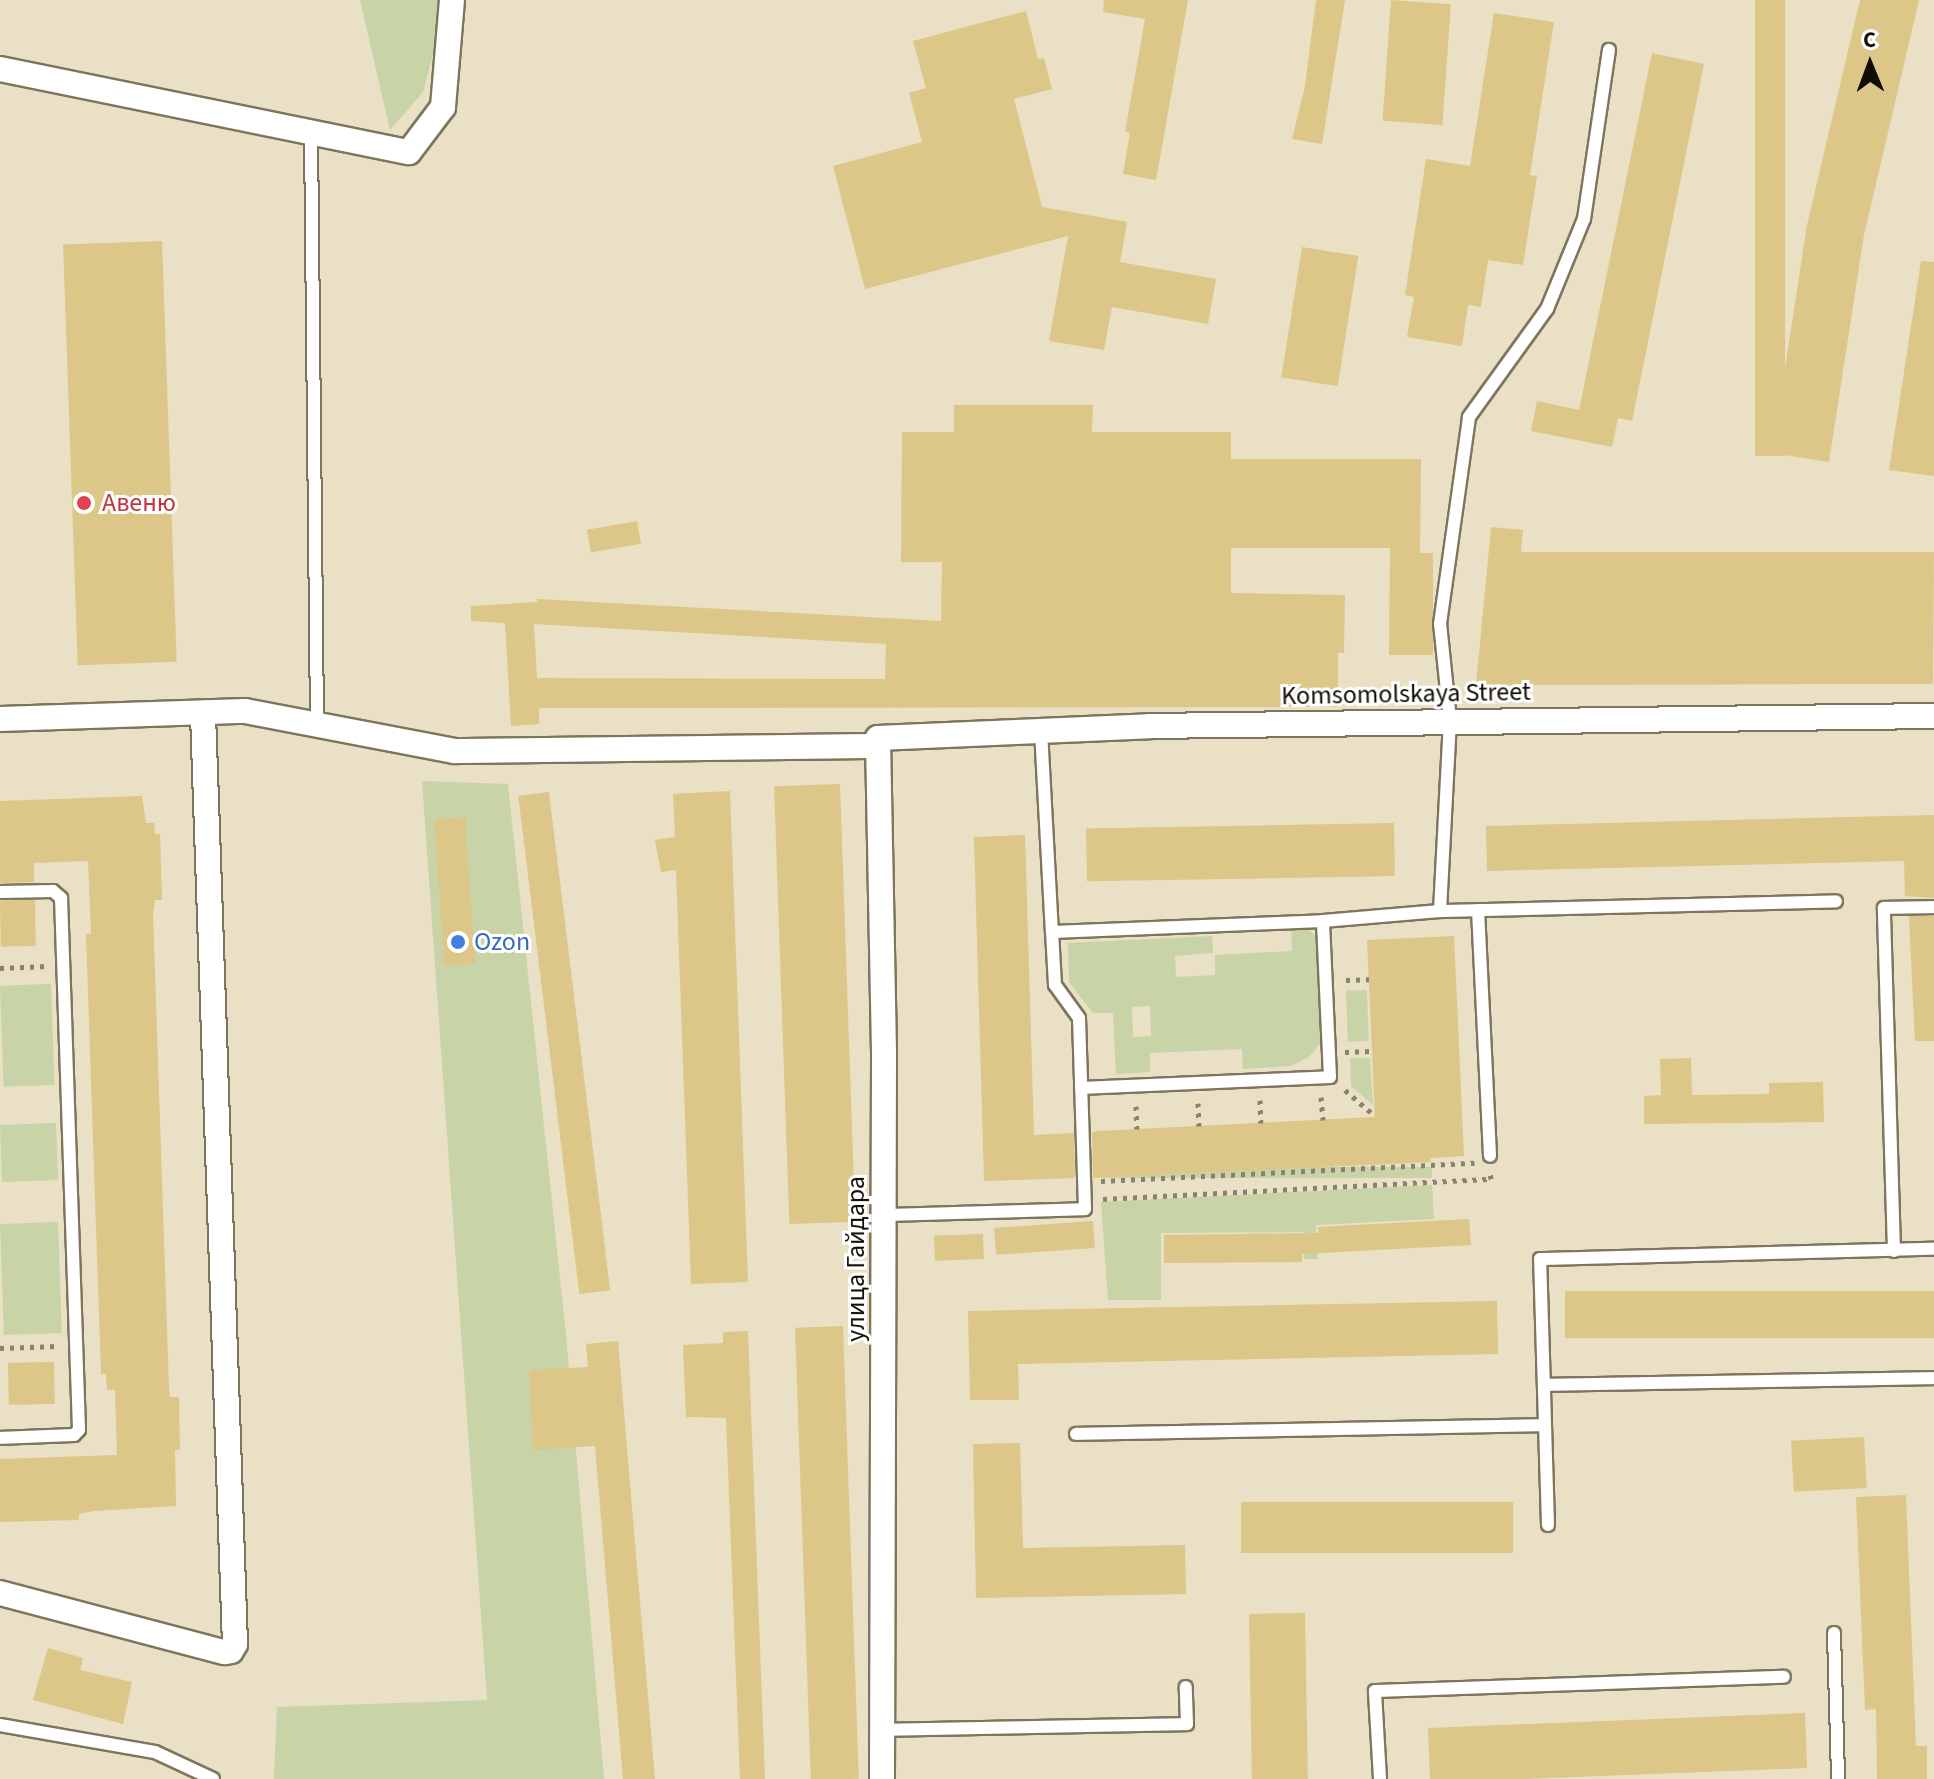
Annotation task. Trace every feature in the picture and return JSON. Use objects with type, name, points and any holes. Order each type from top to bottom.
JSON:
[{"type":"street","points":[[0,69],[409,152],[443,107],[452,0]]},
{"type":"street","name":"Komsomolskaya Street","points":[[0,719],[245,711],[455,751],[878,742],[1041,731],[1450,720],[1934,716]]},
{"type":"street","points":[[0,1593],[224,1652],[231,1651],[235,1644],[203,713]]},
{"type":"street","name":"улица Гайдара","points":[[878,742],[885,1215],[882,1779]]},
{"type":"lane","points":[[1440,911],[1450,720],[1440,624],[1469,417],[1547,309],[1584,219],[1609,50]]},
{"type":"lane","points":[[311,132],[317,726]]},
{"type":"lane","points":[[885,1215],[1085,1209],[1079,1018],[1055,985],[1041,731]]},
{"type":"lane","points":[[0,892],[59,892],[78,1434],[0,1438]]},
{"type":"lane","points":[[1052,932],[1323,921],[1440,911],[1836,901]]},
{"type":"lane","points":[[1894,1251],[1884,908],[1934,907]]},
{"type":"lane","points":[[1478,910],[1490,1159]]},
{"type":"lane","points":[[1081,1088],[1330,1077],[1323,921]]},
{"type":"lane","points":[[1548,1525],[1540,1259],[1934,1249]]},
{"type":"lane","points":[[1544,1385],[1934,1378]]},
{"type":"lane","points":[[1076,1434],[1545,1425]]},
{"type":"lane","points":[[1834,1633],[1838,1779]]},
{"type":"lane","points":[[1380,1779],[1375,1691],[1784,1677]]},
{"type":"lane","points":[[882,1730],[1187,1724],[1186,1687]]},
{"type":"lane","points":[[0,1725],[155,1752],[213,1779]]},
{"type":"path","points":[[0,968],[63,966]]},
{"type":"path","points":[[1330,1077],[1371,1113]]},
{"type":"path","points":[[1084,1182],[1490,1159]]},
{"type":"path","points":[[1085,1199],[1491,1179]]},
{"type":"path","points":[[0,1348],[76,1345]]},
{"type":"green space","points":[[360,0],[447,0],[423,92],[390,130]]},
{"type":"green space","points":[[422,781],[508,784],[566,1335],[604,1779],[274,1779],[277,1707],[487,1700]]},
{"type":"green space","points":[[1308,929],[1318,939],[1323,1040],[1309,1057],[1291,1066],[1243,1069],[1242,1049],[1150,1053],[1150,1072],[1116,1074],[1113,1013],[1093,1013],[1069,982],[1068,943],[1212,936],[1213,953],[1175,956],[1176,977],[1215,975],[1215,955],[1292,951],[1291,930]],"holes":[[[1150,1006],[1151,1036],[1133,1037],[1132,1007]]]},
{"type":"green space","points":[[51,984],[55,1085],[4,1087],[0,986]]},
{"type":"green space","points":[[1367,990],[1369,1041],[1348,1042],[1346,991]]},
{"type":"green space","points":[[1350,1058],[1370,1058],[1373,1105],[1351,1086]]},
{"type":"green space","points":[[56,1123],[58,1180],[2,1182],[0,1125]]},
{"type":"green space","points":[[1101,1167],[1432,1167],[1432,1178],[1101,1178]]},
{"type":"green space","points":[[1432,1185],[1434,1219],[1316,1225],[1318,1259],[1304,1259],[1304,1232],[1161,1233],[1161,1300],[1108,1300],[1101,1202]]},
{"type":"green space","points":[[58,1222],[62,1333],[4,1335],[0,1224]]},
{"type":"building","points":[[1104,0],[1188,0],[1156,180],[1123,174],[1130,133],[1125,132],[1145,19],[1103,12]]},
{"type":"building","points":[[1316,0],[1345,0],[1322,144],[1292,139],[1305,86]]},
{"type":"building","points":[[1391,0],[1451,4],[1442,125],[1383,121]]},
{"type":"building","points":[[1755,0],[1785,0],[1785,456],[1755,456]]},
{"type":"building","points":[[1860,0],[1919,0],[1864,235],[1829,462],[1772,453],[1807,225]]},
{"type":"building","points":[[1026,11],[1038,59],[1044,58],[1052,89],[1014,99],[1042,207],[1127,222],[1120,262],[1216,279],[1208,324],[1112,307],[1104,350],[1049,341],[1068,236],[865,289],[833,166],[922,142],[909,93],[926,88],[913,41]]},
{"type":"building","points":[[1494,13],[1554,22],[1530,175],[1537,176],[1523,265],[1488,260],[1481,307],[1468,305],[1462,346],[1407,337],[1414,297],[1405,295],[1426,159],[1470,166]]},
{"type":"building","points":[[1652,53],[1704,64],[1632,421],[1618,418],[1612,447],[1531,431],[1537,401],[1579,410]]},
{"type":"building","points":[[162,241],[177,662],[78,665],[63,244]]},
{"type":"building","points":[[1302,247],[1358,256],[1338,386],[1281,377]]},
{"type":"building","points":[[1921,261],[1934,262],[1934,476],[1889,470]]},
{"type":"building","points":[[954,405],[1093,405],[1092,432],[1231,432],[1231,459],[1421,459],[1420,553],[1433,553],[1433,655],[1389,655],[1390,548],[1231,548],[1231,593],[1345,595],[1344,653],[1338,653],[1338,707],[539,708],[539,724],[511,726],[505,623],[471,621],[471,606],[537,602],[537,599],[941,621],[942,562],[901,562],[902,432],[954,432]],"holes":[[[534,624],[886,644],[885,679],[537,678]]]},
{"type":"building","points":[[637,521],[641,544],[591,553],[587,530]]},
{"type":"building","points":[[1491,527],[1523,530],[1521,552],[1934,552],[1933,684],[1476,685]]},
{"type":"building","points":[[840,784],[855,1222],[789,1224],[774,786]]},
{"type":"building","points":[[730,791],[748,1282],[691,1284],[676,870],[661,872],[655,840],[675,837],[673,794]]},
{"type":"building","points":[[549,792],[610,1290],[579,1294],[518,796]]},
{"type":"building","points":[[142,796],[146,823],[154,823],[155,834],[160,834],[162,900],[155,900],[153,914],[169,1388],[170,1397],[179,1397],[180,1450],[175,1450],[176,1506],[93,1511],[79,1514],[79,1520],[0,1522],[0,1459],[117,1455],[115,1390],[107,1390],[106,1374],[101,1374],[86,934],[91,934],[88,861],[34,863],[34,882],[0,883],[0,801]]},
{"type":"building","points":[[1934,815],[1934,898],[1905,896],[1904,861],[1487,871],[1486,826]]},
{"type":"building","points":[[465,817],[475,964],[444,966],[434,819]]},
{"type":"building","points":[[1394,823],[1395,876],[1087,881],[1086,828]]},
{"type":"building","points":[[1025,835],[1034,1135],[1074,1133],[1075,1178],[984,1181],[974,837]]},
{"type":"building","points":[[35,900],[36,946],[1,947],[0,901]]},
{"type":"building","points":[[1909,916],[1934,916],[1934,1041],[1915,1041]]},
{"type":"building","points":[[1454,936],[1464,1156],[1430,1158],[1431,1162],[1093,1178],[1092,1133],[1097,1131],[1375,1117],[1367,940]]},
{"type":"building","points":[[1691,1058],[1692,1095],[1769,1094],[1769,1083],[1823,1082],[1824,1122],[1644,1124],[1644,1096],[1661,1095],[1660,1059]]},
{"type":"building","points":[[1469,1219],[1471,1245],[1302,1254],[1302,1262],[1164,1263],[1164,1235],[1319,1233],[1318,1227]]},
{"type":"building","points":[[1093,1221],[1095,1248],[996,1255],[994,1228]]},
{"type":"building","points":[[983,1234],[984,1259],[935,1261],[934,1236]]},
{"type":"building","points":[[1565,1291],[1934,1291],[1934,1338],[1565,1338]]},
{"type":"building","points":[[1497,1301],[1498,1354],[1018,1364],[1019,1400],[970,1400],[968,1311]]},
{"type":"building","points":[[843,1326],[859,1779],[811,1779],[795,1328]]},
{"type":"building","points":[[748,1331],[765,1779],[740,1779],[726,1418],[686,1417],[683,1345],[723,1343],[723,1332]]},
{"type":"building","points":[[618,1341],[655,1779],[623,1779],[595,1446],[533,1450],[529,1370],[588,1367],[586,1344]]},
{"type":"building","points":[[54,1362],[55,1404],[9,1405],[8,1363]]},
{"type":"building","points":[[1864,1437],[1867,1488],[1794,1492],[1791,1441]]},
{"type":"building","points":[[1020,1443],[1023,1548],[1185,1545],[1186,1594],[976,1598],[973,1444]]},
{"type":"building","points":[[1906,1495],[1916,1746],[1927,1746],[1927,1779],[1877,1779],[1876,1709],[1865,1710],[1856,1497]]},
{"type":"building","points":[[1241,1502],[1513,1502],[1513,1553],[1241,1553]]},
{"type":"building","points":[[1305,1613],[1308,1779],[1252,1779],[1249,1614]]},
{"type":"building","points":[[48,1648],[83,1658],[80,1670],[132,1682],[123,1724],[33,1700]]},
{"type":"building","points":[[1805,1713],[1807,1768],[1525,1779],[1430,1779],[1428,1728]]},
{"type":"place","name":"Авеню","points":[[84,503]]},
{"type":"place","name":"Ozon","points":[[458,942]]}]
